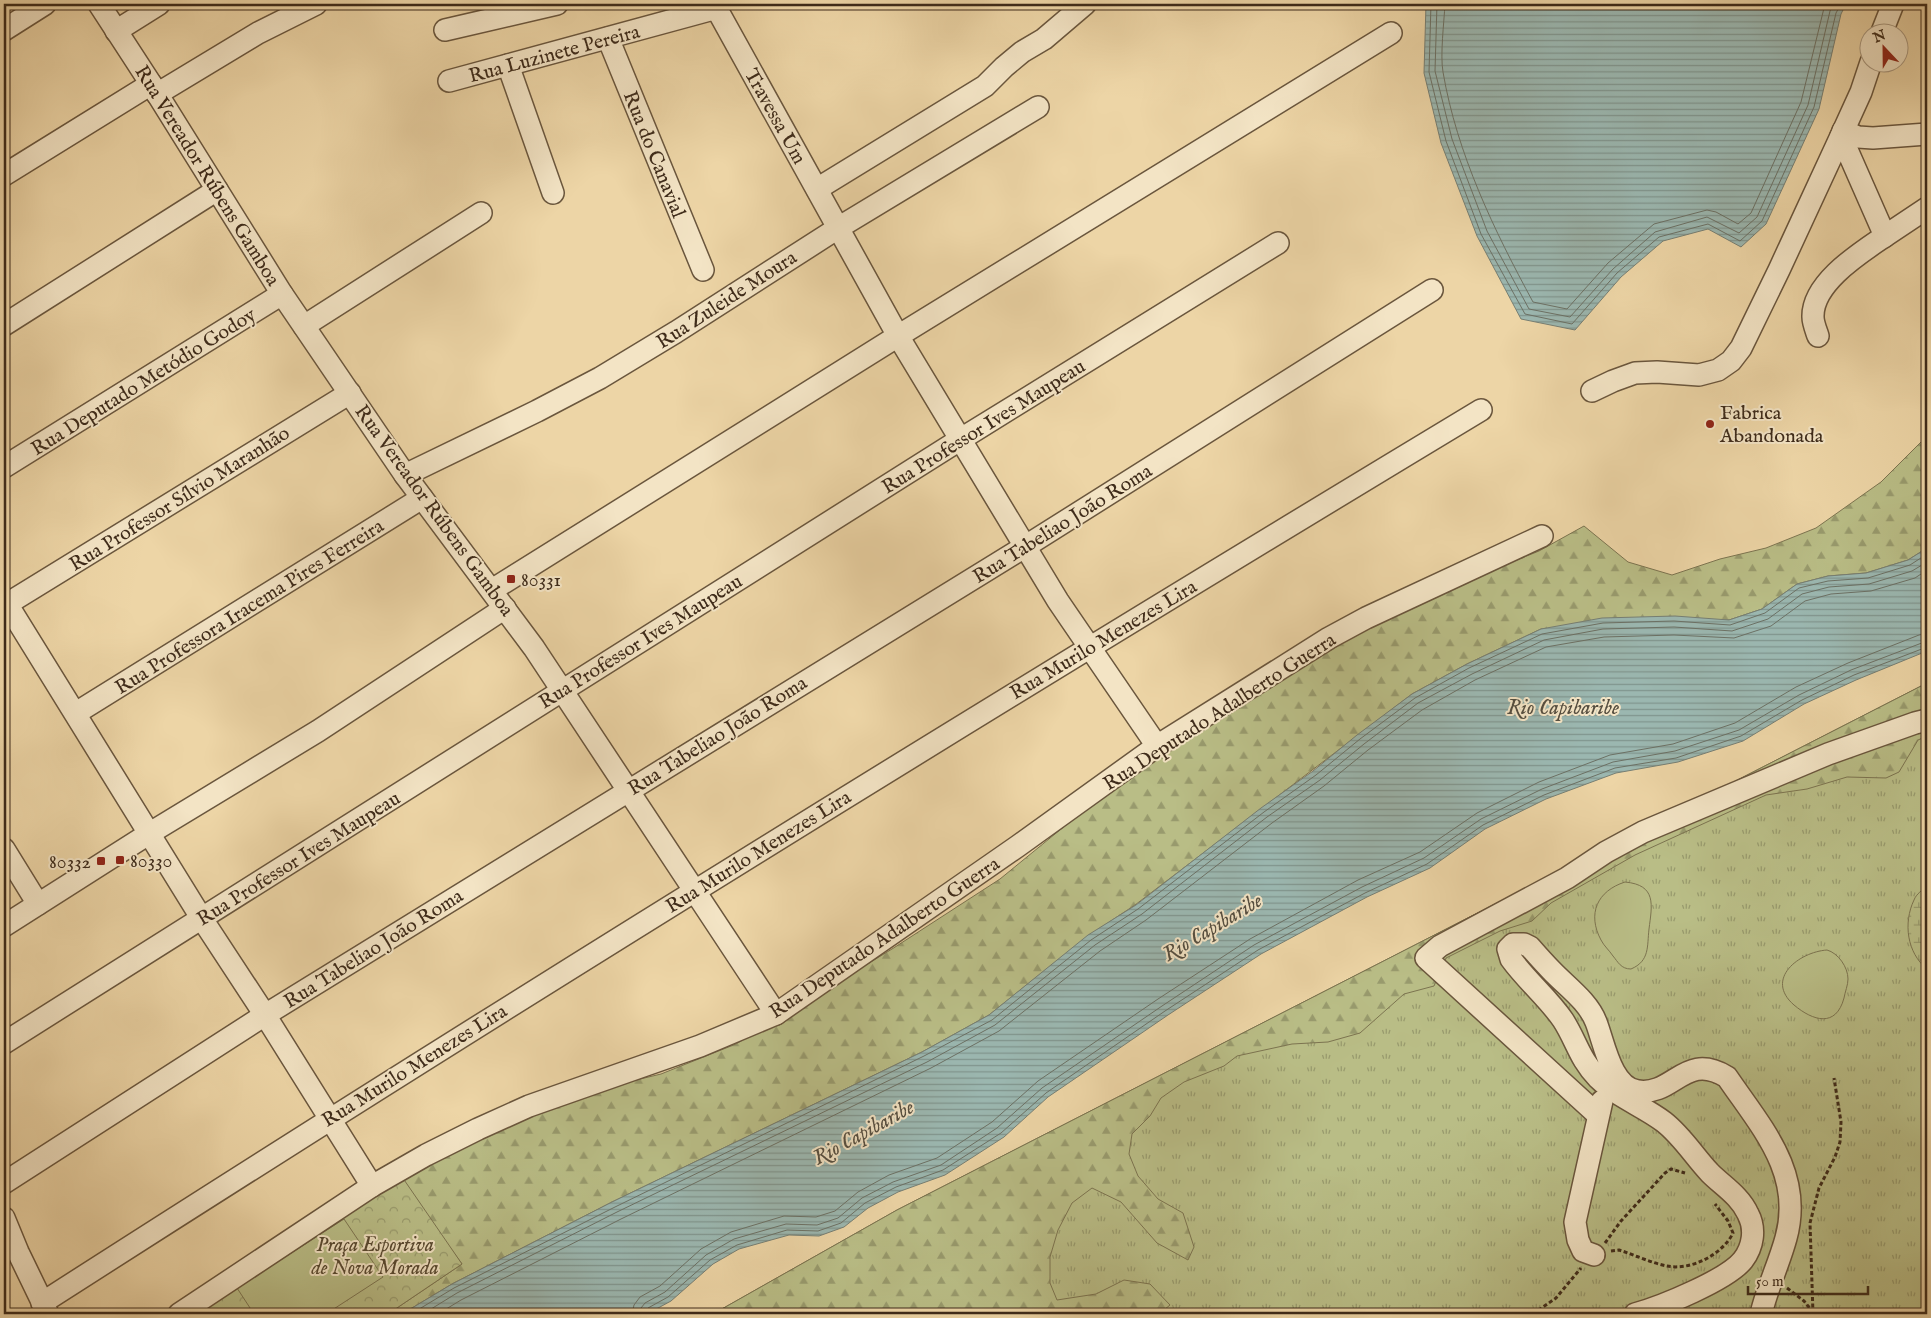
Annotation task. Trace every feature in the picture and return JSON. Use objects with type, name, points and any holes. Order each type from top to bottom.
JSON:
[{"type":"street","points":[[4,30],[45,4]]},
{"type":"street","name":"Rua Vereador Rúbens Gamboa","points":[[99,4],[282,294],[405,475],[492,590],[563,690],[776,1014]]},
{"type":"street","points":[[116,31],[159,4]]},
{"type":"street","points":[[4,175],[154,89],[316,4]]},
{"type":"street","points":[[445,30],[557,4]]},
{"type":"street","points":[[817,189],[985,86],[1016,57],[1044,39],[1085,4]]},
{"type":"street","points":[[1886,22],[1893,4]]},
{"type":"street","name":"Travessa Um","points":[[716,6],[898,336],[1058,601],[1157,746]]},
{"type":"street","name":"Rua Luzinete Pereira","points":[[449,81],[608,38],[716,6]]},
{"type":"street","points":[[492,590],[898,336],[1391,33]]},
{"type":"street","name":"Rua do Canavial","points":[[608,38],[703,270]]},
{"type":"street","points":[[508,65],[553,193]]},
{"type":"street","points":[[1592,391],[1613,380],[1635,373],[1656,372],[1699,375],[1718,370],[1731,361],[1746,340],[1842,134],[1868,72]]},
{"type":"street","name":"Rua Zuleide Moura","points":[[405,475],[538,411],[600,378],[676,332],[838,228],[1038,107]]},
{"type":"street","points":[[1842,134],[1873,138],[1927,134]]},
{"type":"street","points":[[1842,134],[1885,236]]},
{"type":"street","points":[[4,326],[217,190]]},
{"type":"street","points":[[1818,336],[1813,317],[1818,297],[1833,276],[1860,254],[1927,208]]},
{"type":"street","points":[[304,326],[480,213]]},
{"type":"street","name":"Rua Professor Ives Maupeau","points":[[4,1043],[961,439],[1278,242]]},
{"type":"street","name":"Rua Tabeliao João Roma","points":[[4,1183],[265,1015],[1026,546],[1432,290]]},
{"type":"street","name":"Rua Deputado Metódio Godoy","points":[[4,468],[282,294]]},
{"type":"street","name":"Rua Professor Sílvio Maranhão","points":[[5,602],[350,393]]},
{"type":"street","name":"Rua Murilo Menezes Lira","points":[[45,1309],[330,1118],[694,890],[1089,646],[1481,410]]},
{"type":"street","name":"Rua Professora Iracema Pires Ferreira","points":[[76,713],[422,498]]},
{"type":"street","name":"Rua Deputado Adalberto Guerra","points":[[179,1314],[372,1186],[426,1155],[529,1106],[700,1046],[776,1014],[1010,852],[1157,746],[1329,638],[1366,618],[1542,536]]},
{"type":"street","points":[[5,602],[76,713],[202,919],[265,1015],[372,1186]]},
{"type":"street","points":[[4,926],[150,833],[318,731],[505,608]]},
{"type":"street","points":[[1598,1115],[1426,958],[1440,946],[1567,878],[1606,852],[1643,832],[1828,754],[1927,720]]},
{"type":"street","points":[[4,849],[38,904]]},
{"type":"street","points":[[1635,1314],[1674,1301],[1732,1269],[1742,1261],[1749,1251],[1753,1227],[1742,1203],[1713,1176],[1680,1138],[1664,1123],[1617,1093],[1586,1064],[1558,1012],[1511,960],[1508,953],[1509,946],[1518,943],[1530,947],[1586,1005],[1596,1020],[1610,1064],[1619,1079],[1628,1088],[1637,1091],[1648,1091],[1692,1070],[1705,1068],[1717,1071],[1727,1077],[1771,1141],[1787,1175],[1791,1193],[1790,1215],[1787,1237],[1761,1314]]},
{"type":"street","points":[[1594,1255],[1583,1251],[1578,1240],[1575,1222],[1603,1096],[1599,1078]]},
{"type":"street","points":[[4,1218],[45,1309]]},
{"type":"path","points":[[1813,1314],[1810,1223],[1820,1188],[1840,1142],[1841,1122],[1834,1078]]},
{"type":"path","points":[[1533,1314],[1556,1298],[1621,1221],[1665,1173],[1671,1170],[1680,1170],[1690,1176]]},
{"type":"path","points":[[1594,1255],[1619,1250],[1668,1266],[1684,1266],[1713,1255],[1728,1242],[1733,1233],[1728,1221],[1714,1203]]},
{"type":"green space","points":[[1927,436],[1927,548],[1908,560],[1866,573],[1828,576],[1797,584],[1762,609],[1729,620],[1541,629],[1467,664],[1412,694],[1135,905],[1088,936],[989,1015],[922,1052],[612,1202],[452,1284],[402,1314],[388,1314],[462,1264],[397,1175],[582,1093],[661,1074],[736,1044],[892,949],[1000,879],[1088,807],[1174,746],[1405,605],[1539,551],[1584,526],[1628,562],[1672,575],[1720,559],[1766,548],[1816,528],[1881,482]]},
{"type":"green space","points":[[1927,683],[1927,1314],[713,1314],[897,1210]]},
{"type":"green space","points":[[1927,683],[1927,736],[1918,740],[1899,772],[1886,778],[1847,777],[1807,789],[1766,795],[1635,855],[1551,903],[1532,921],[1500,931],[1446,958],[1434,986],[1404,994],[1360,1033],[1328,1042],[1292,1044],[1237,1056],[1224,1066],[1184,1082],[1161,1098],[1150,1116],[1132,1134],[1129,1154],[1138,1176],[1158,1199],[1183,1213],[1194,1247],[1188,1260],[1157,1243],[1121,1202],[1092,1188],[1072,1203],[1058,1230],[1050,1257],[1050,1283],[1057,1300],[1096,1294],[1124,1280],[1150,1284],[1170,1305],[1159,1314],[713,1314],[897,1210]]},
{"type":"green space","points":[[1625,882],[1643,887],[1650,898],[1651,904],[1645,957],[1642,962],[1631,969],[1620,965],[1601,940],[1595,921],[1597,905],[1601,897],[1615,886]]},
{"type":"green space","points":[[1927,885],[1927,969],[1915,955],[1911,946],[1908,928],[1914,900]]},
{"type":"green space","points":[[1827,950],[1835,954],[1842,961],[1848,974],[1848,984],[1840,1008],[1830,1018],[1823,1019],[1801,1011],[1786,995],[1783,986],[1784,977],[1796,961],[1816,952]]},
{"type":"green space","name":"Praça Esportiva de Nova Morada","points":[[398,1171],[462,1264],[388,1314],[190,1314]]},
{"type":"green space","points":[[344,1219],[383,1277],[326,1314],[254,1314],[237,1288]]},
{"type":"water","points":[[1426,4],[1846,4],[1841,14],[1819,109],[1766,224],[1741,247],[1708,229],[1663,241],[1621,277],[1575,330],[1521,319],[1477,236],[1441,143],[1424,73]]},
{"type":"water","name":"Rio Capibaribe","points":[[1927,548],[1927,651],[1804,704],[1743,741],[1678,762],[1616,773],[1546,799],[1485,829],[1430,868],[1367,897],[1261,954],[1048,1097],[1004,1137],[945,1175],[898,1192],[868,1208],[844,1227],[819,1236],[789,1235],[739,1249],[713,1264],[671,1301],[647,1314],[402,1314],[452,1284],[612,1202],[922,1052],[989,1015],[1088,935],[1136,905],[1412,694],[1467,664],[1541,629],[1602,618],[1675,616],[1729,620],[1762,609],[1797,584],[1828,576],[1866,573],[1908,560]]},
{"type":"place","name":"Fabrica Abandonada","points":[[1710,424]]},
{"type":"place","name":"80331","points":[[511,579]]},
{"type":"place","name":"80330","points":[[120,860]]},
{"type":"place","name":"80332","points":[[101,861]]}]
